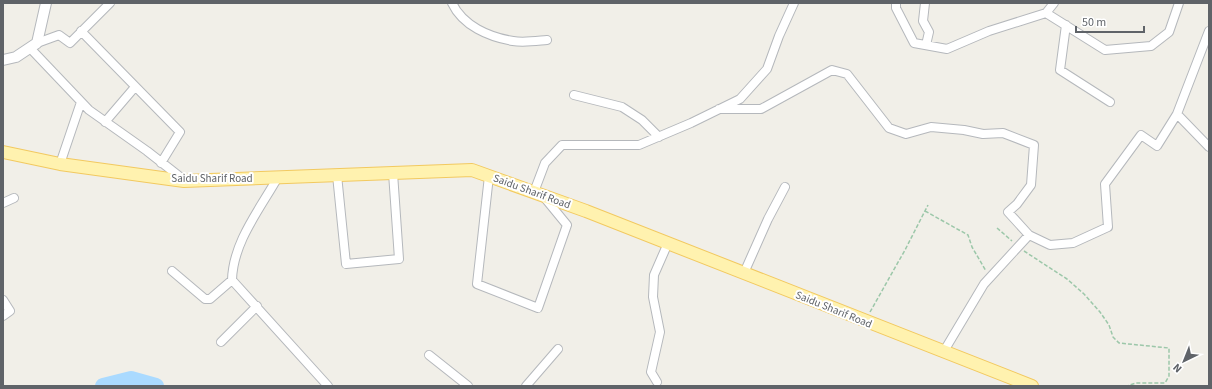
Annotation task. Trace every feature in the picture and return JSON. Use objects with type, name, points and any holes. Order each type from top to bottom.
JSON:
[{"type":"main road","name":"Saidu Sharif Road","points":[[3,152],[60,164],[184,181],[472,170],[668,243],[1032,386]]},
{"type":"street","points":[[33,46],[46,3]]},
{"type":"street","points":[[3,60],[16,57],[33,46],[59,35],[70,44],[81,31],[110,3]]},
{"type":"street","points":[[452,3],[455,9],[479,31],[514,42],[547,40]]},
{"type":"street","points":[[489,176],[477,284],[538,308],[567,225],[538,194],[545,163],[562,145],[639,145],[740,99],[767,69],[779,36],[794,3]]},
{"type":"street","points":[[896,3],[896,8],[914,43],[947,49],[989,31],[1046,13],[1054,3]]},
{"type":"street","points":[[925,3],[923,21],[929,32],[926,45]]},
{"type":"street","points":[[1046,13],[1105,50],[1151,46],[1169,32],[1179,3]]},
{"type":"street","points":[[1066,25],[1060,70],[1110,102]]},
{"type":"street","points":[[81,31],[135,88],[180,132],[161,163]]},
{"type":"street","points":[[719,109],[761,109],[832,70],[847,74],[889,128],[906,134],[931,127],[964,130],[983,134],[1003,133],[1034,145],[1031,185],[1017,204],[1008,212],[1029,235],[1050,245],[1073,243],[1108,227],[1105,184],[1141,135],[1157,146],[1177,114],[1209,31]]},
{"type":"street","points":[[33,46],[81,102],[105,122],[184,181]]},
{"type":"street","points":[[105,122],[135,88]]},
{"type":"street","points":[[574,95],[622,107],[642,120],[659,137]]},
{"type":"street","points":[[60,164],[81,102]]},
{"type":"street","points":[[1177,114],[1209,146]]},
{"type":"street","points":[[337,175],[346,264],[399,259],[393,173]]},
{"type":"street","points":[[172,271],[205,299],[210,299],[232,280],[236,252],[278,177]]},
{"type":"street","points":[[744,273],[768,219],[785,187]]},
{"type":"street","points":[[3,203],[14,198]]},
{"type":"street","points":[[944,351],[990,278],[1029,235]]},
{"type":"street","points":[[657,382],[651,372],[660,332],[653,297],[654,275],[668,243]]},
{"type":"street","points":[[232,280],[328,386]]},
{"type":"street","points":[[3,300],[10,311],[3,316]]},
{"type":"street","points":[[221,342],[257,306]]},
{"type":"street","points":[[526,386],[558,349]]},
{"type":"street","points":[[429,355],[468,386]]},
{"type":"path","points":[[865,320],[895,268],[928,205]]},
{"type":"path","points":[[925,211],[968,235],[972,246],[990,278]]},
{"type":"path","points":[[996,228],[1026,253],[1067,279],[1084,294],[1100,312],[1109,325],[1113,336],[1119,343],[1169,348],[1169,376],[1164,383],[1136,383],[1127,386]]},
{"type":"waterway","points":[[103,386],[131,379],[156,386]]}]
